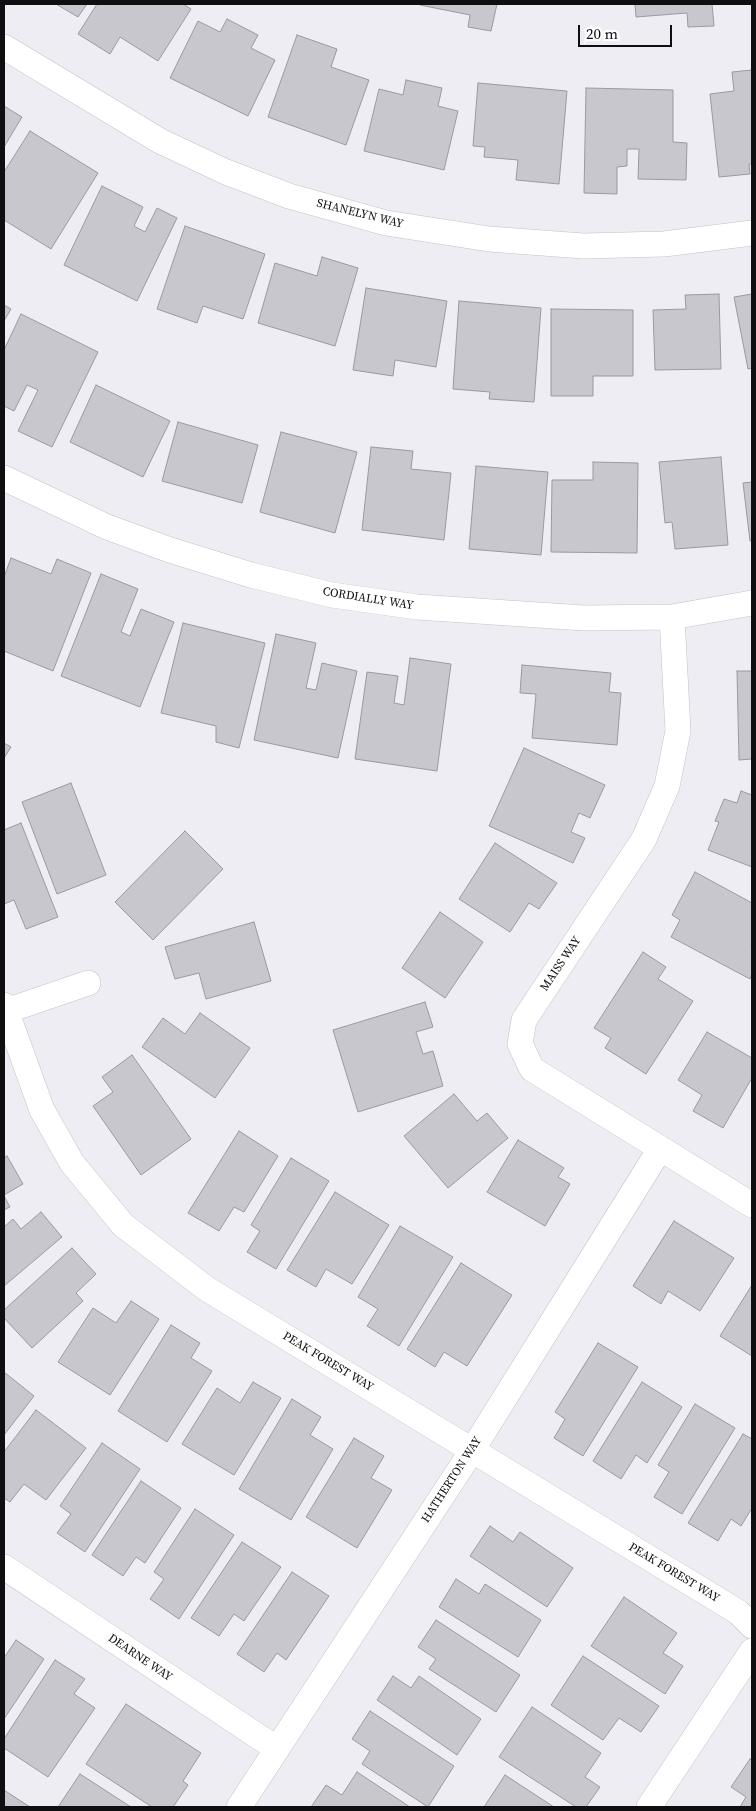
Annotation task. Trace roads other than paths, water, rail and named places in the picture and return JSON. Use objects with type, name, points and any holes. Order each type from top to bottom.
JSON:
[{"type":"street","name":"SHANELYN WAY","points":[[4,47],[160,141],[226,172],[289,196],[386,223],[489,239],[583,246],[664,244],[752,233]]},
{"type":"street","name":"CORDIALLY WAY","points":[[4,478],[107,527],[170,550],[251,575],[332,595],[434,608],[584,618],[672,618],[752,603]]},
{"type":"street","name":"MAISS WAY","points":[[672,618],[678,731],[667,786],[644,839],[524,1020],[520,1044],[532,1069],[752,1205]]},
{"type":"street","points":[[5,1008],[88,983]]},
{"type":"street","name":"PEAK FOREST WAY","points":[[5,1008],[42,1110],[72,1163],[123,1225],[207,1289],[473,1449],[738,1612],[752,1626]]},
{"type":"street","name":"HATHERTON WAY","points":[[239,1807],[473,1449],[660,1149]]},
{"type":"street","name":"DEARNE WAY","points":[[4,1567],[277,1750]]},
{"type":"street","points":[[649,1807],[752,1651]]}]
